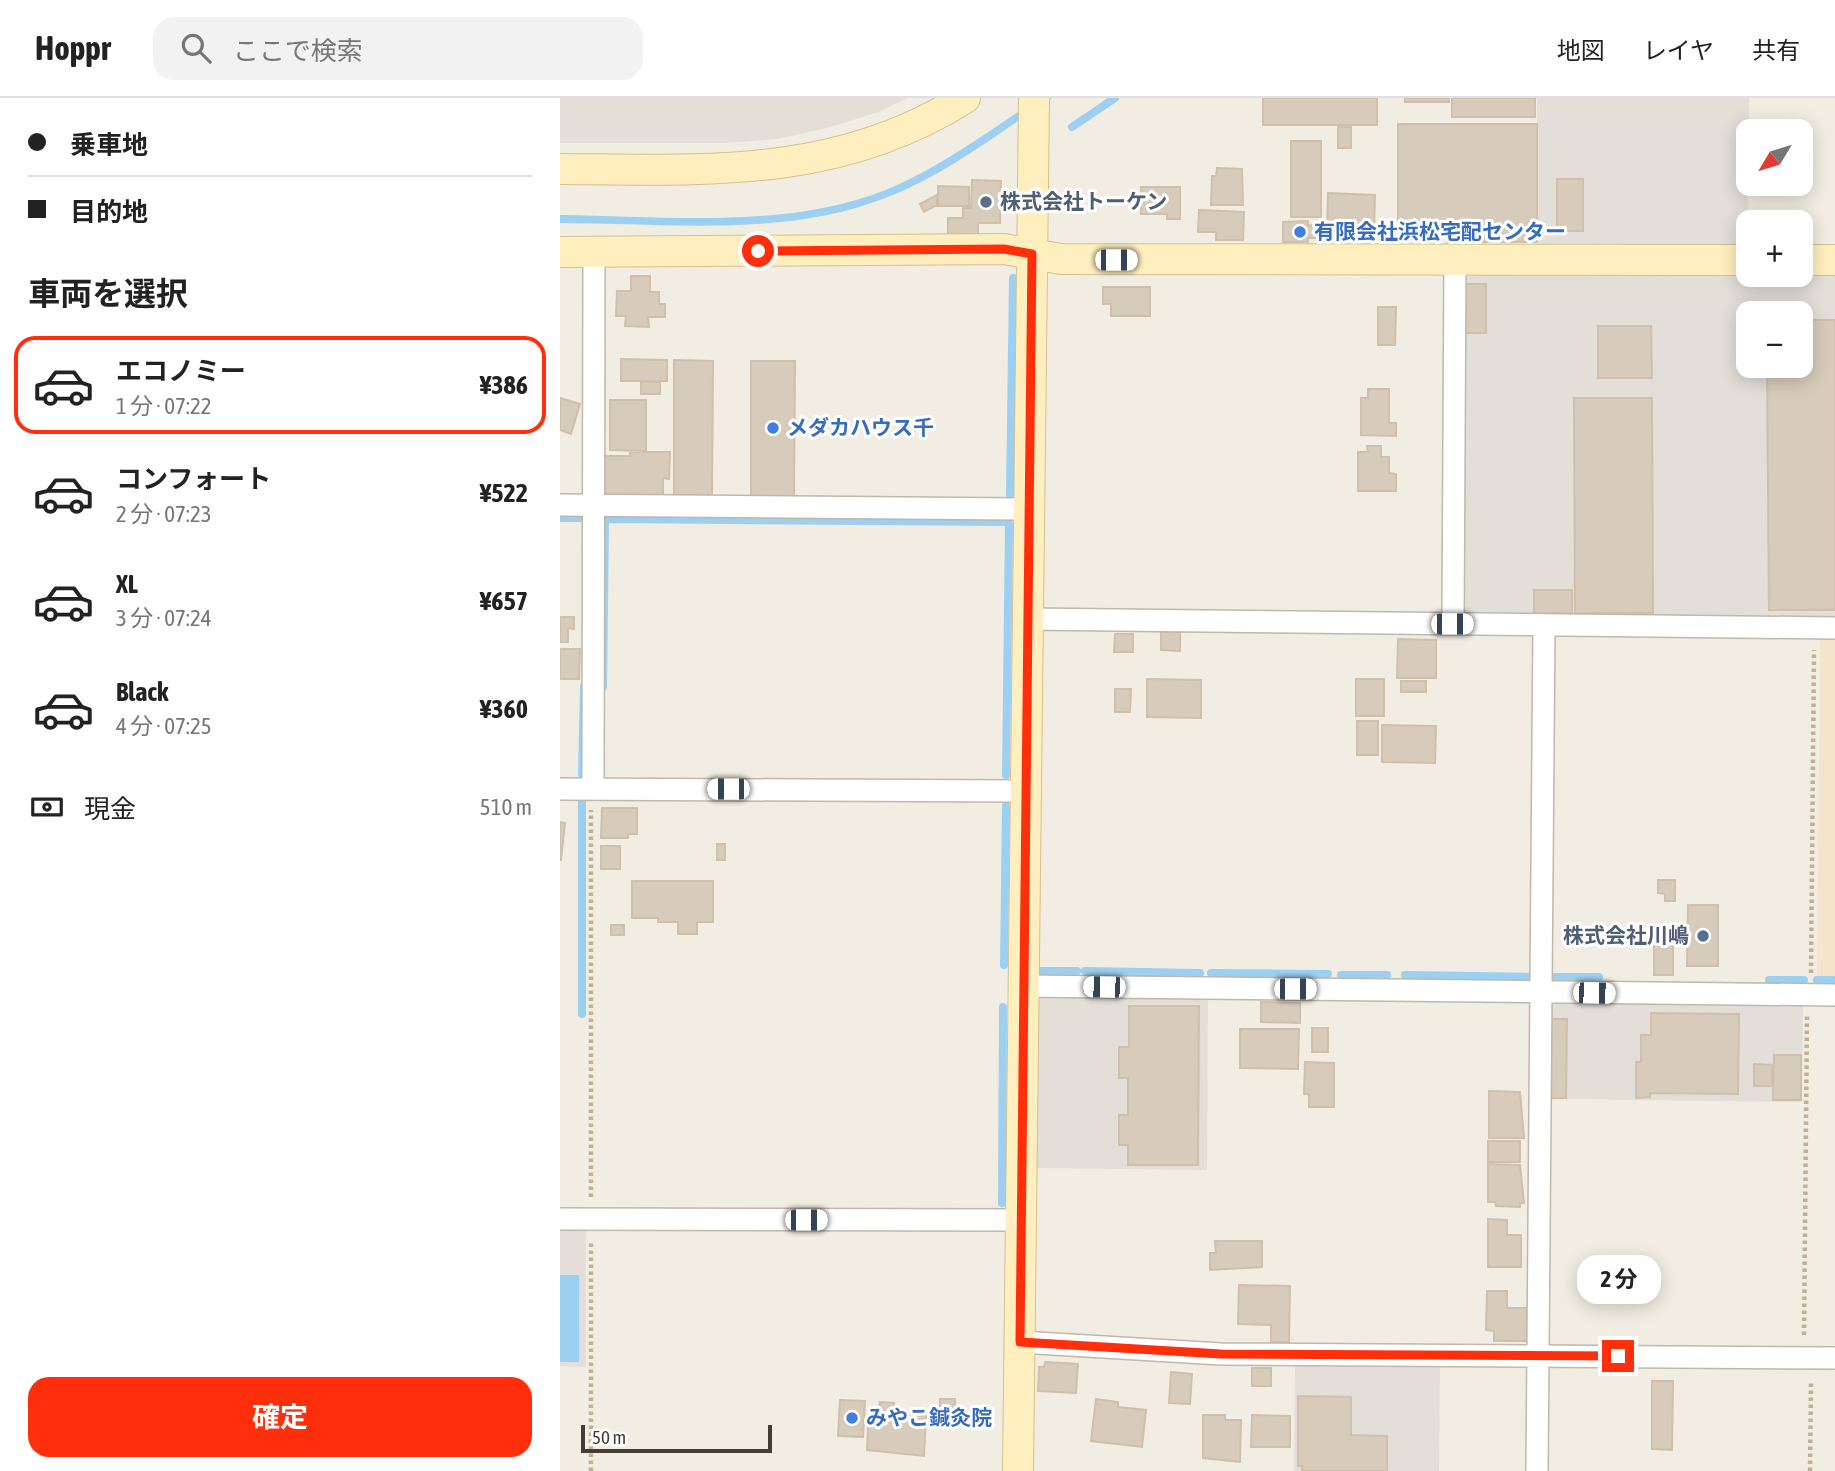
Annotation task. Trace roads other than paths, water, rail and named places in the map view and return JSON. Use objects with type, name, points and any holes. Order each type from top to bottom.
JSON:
[{"type":"street","points":[[560,169],[726,170],[807,160],[885,138],[965,98]]},
{"type":"street","points":[[1018,1471],[1034,112]]},
{"type":"street","points":[[560,252],[1004,249],[1061,259],[1736,260]]},
{"type":"street","points":[[592,789],[594,252]]},
{"type":"street","points":[[1452,624],[1455,260]]},
{"type":"street","points":[[1813,260],[1835,260]]},
{"type":"street","points":[[560,505],[1029,509]]},
{"type":"street","points":[[1027,619],[1825,628]]},
{"type":"street","points":[[1537,1471],[1544,625]]},
{"type":"street","points":[[560,789],[1025,791]]},
{"type":"street","points":[[1022,986],[1835,995]]},
{"type":"street","points":[[560,1219],[1021,1220]]},
{"type":"street","points":[[1020,1342],[1221,1354],[1835,1357]]},
{"type":"water","points":[[1039,98],[1052,98],[952,165],[910,188],[849,210],[767,223],[726,225],[560,223],[560,215],[684,218],[768,216],[850,202],[888,189],[927,170]]},
{"type":"water","points":[[560,1275],[579,1275],[579,1362],[560,1362]]},
{"type":"waterway","points":[[1072,127],[1115,98]]},
{"type":"waterway","points":[[1010,495],[1013,278]]},
{"type":"waterway","points":[[560,518],[580,518]]},
{"type":"waterway","points":[[607,519],[1008,522]]},
{"type":"waterway","points":[[603,687],[605,521]]},
{"type":"waterway","points":[[1006,775],[1009,524]]},
{"type":"waterway","points":[[582,775],[584,686]]},
{"type":"waterway","points":[[582,802],[582,1014]]},
{"type":"waterway","points":[[1004,965],[1006,806]]},
{"type":"waterway","points":[[1042,971],[1077,971]]},
{"type":"waterway","points":[[1085,971],[1200,973]]},
{"type":"waterway","points":[[1211,973],[1328,974]]},
{"type":"waterway","points":[[1341,975],[1387,975]]},
{"type":"waterway","points":[[1405,975],[1535,977]]},
{"type":"waterway","points":[[1547,977],[1599,977]]},
{"type":"waterway","points":[[1769,980],[1804,980]]},
{"type":"waterway","points":[[1817,980],[1835,980]]},
{"type":"waterway","points":[[1002,1203],[1003,1007]]},
{"type":"place","name":"株式会社トーケン","points":[[986,202]]},
{"type":"place","name":"有限会社浜松宅配センター","points":[[1300,232]]},
{"type":"place","name":"メダカハウス千","points":[[773,428]]},
{"type":"place","name":"株式会社川嶋","points":[[1703,936]]},
{"type":"place","name":"みやこ鍼灸院","points":[[852,1418]]}]
